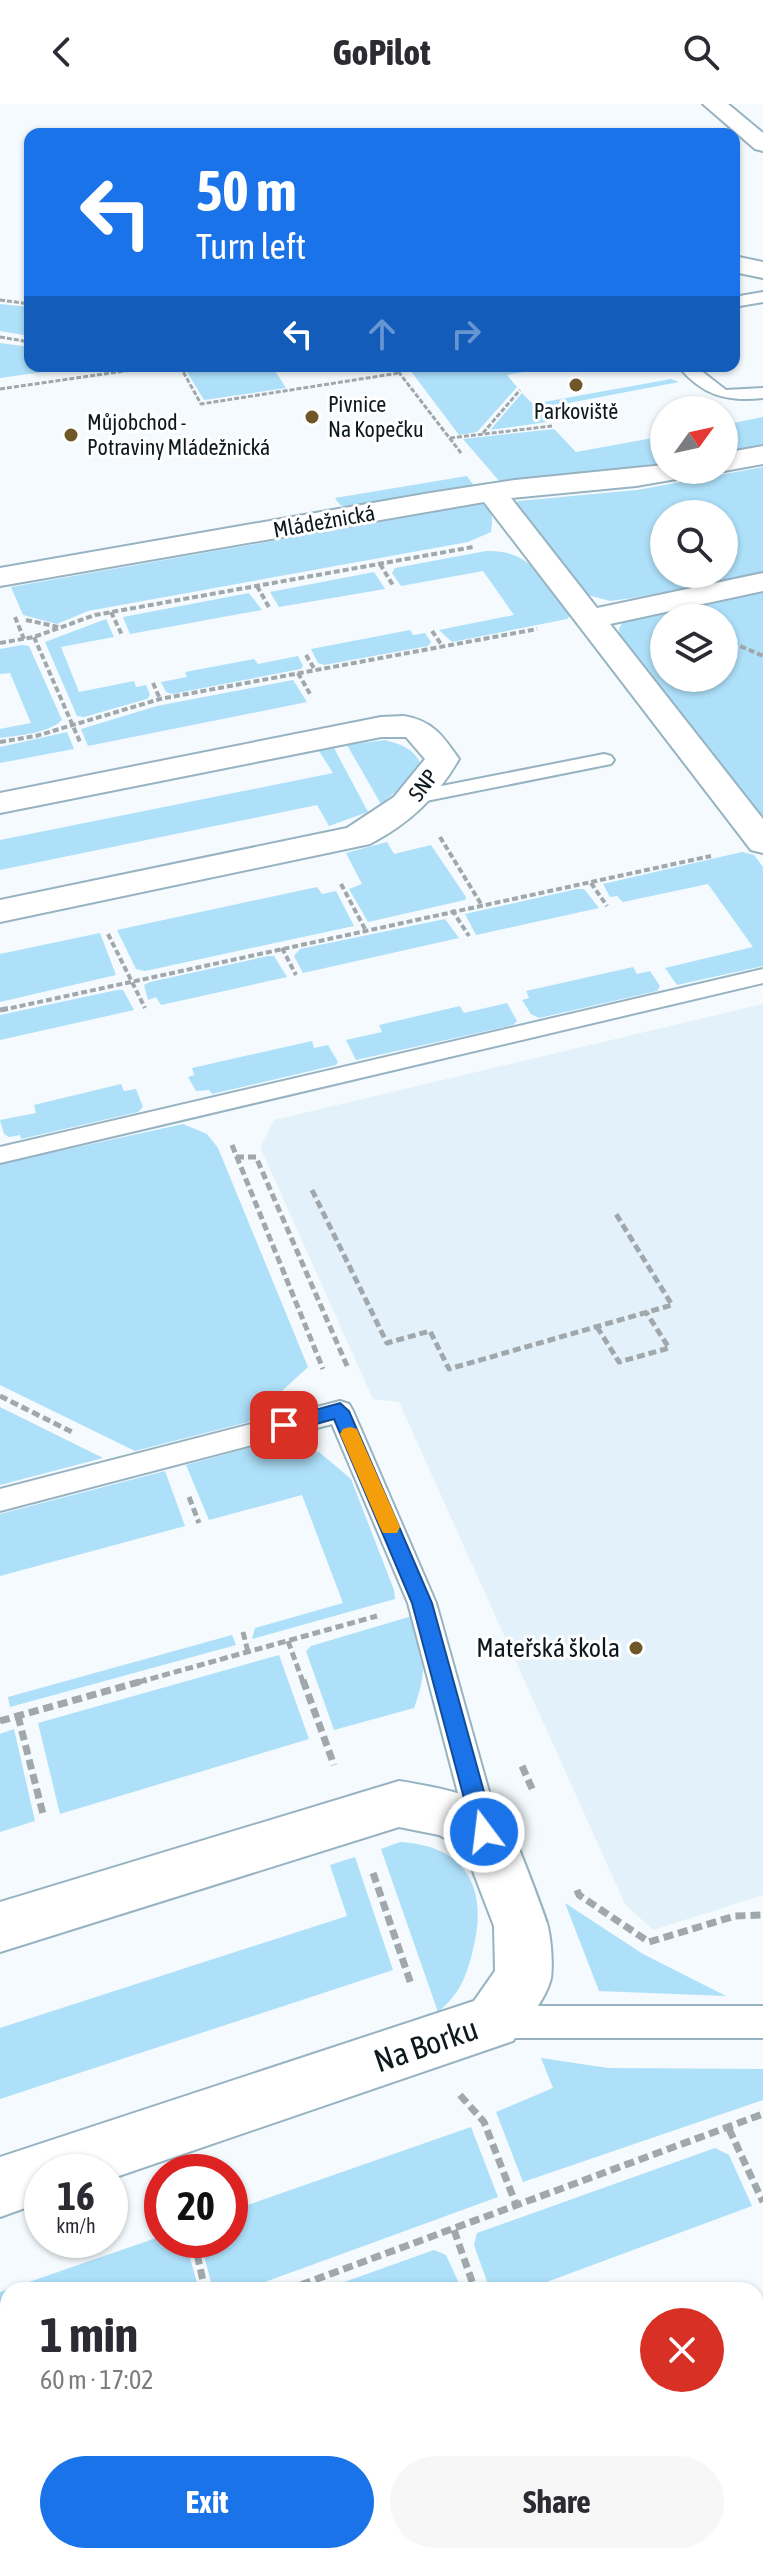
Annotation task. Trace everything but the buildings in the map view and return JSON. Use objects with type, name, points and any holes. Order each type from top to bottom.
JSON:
[{"type":"street","points":[[714,104],[763,144]]},
{"type":"street","points":[[740,265],[763,270]]},
{"type":"street","points":[[738,459],[763,455]]},
{"type":"street","name":"Mládežnická","points":[[0,577],[491,492],[578,481],[650,477]]},
{"type":"street","points":[[491,492],[763,842]]},
{"type":"street","points":[[589,619],[763,582]]},
{"type":"street","name":"SNP","points":[[0,803],[404,725],[422,730],[442,759],[430,781],[416,797],[385,823],[358,836],[0,911]]},
{"type":"street","points":[[0,1927],[399,1804],[448,1813],[484,1832]]},
{"type":"street","name":"Na Borku","points":[[97,2154],[493,2022],[523,1978],[521,1926],[484,1832]]},
{"type":"street","name":"Na Borku","points":[[0,2187],[24,2179]]},
{"type":"lane","points":[[740,301],[763,297]]},
{"type":"lane","points":[[692,372],[715,393],[734,397],[763,393]]},
{"type":"lane","points":[[416,797],[604,760]]},
{"type":"lane","points":[[0,1155],[763,976]]},
{"type":"lane","points":[[0,1500],[340,1411],[422,1603],[484,1832]]},
{"type":"lane","points":[[493,2022],[763,2022]]},
{"type":"path","points":[[0,300],[24,303]]},
{"type":"path","points":[[0,337],[24,341]]},
{"type":"path","points":[[0,389],[118,372]]},
{"type":"path","points":[[182,372],[201,404],[399,373],[491,492]]},
{"type":"path","points":[[482,434],[520,390]]},
{"type":"path","points":[[449,438],[552,426]]},
{"type":"path","points":[[0,643],[34,637],[111,612],[525,538]]},
{"type":"path","points":[[380,564],[394,587]]},
{"type":"path","points":[[257,586],[270,609]]},
{"type":"path","points":[[111,612],[122,635]]},
{"type":"path","points":[[0,742],[74,725],[160,699],[589,619]]},
{"type":"path","points":[[9,623],[25,620],[60,628]]},
{"type":"path","points":[[432,631],[443,647]]},
{"type":"path","points":[[34,637],[82,748]]},
{"type":"path","points":[[738,645],[763,656]]},
{"type":"path","points":[[306,655],[315,670]]},
{"type":"path","points":[[153,683],[160,699]]},
{"type":"path","points":[[0,1010],[720,854]]},
{"type":"path","points":[[591,883],[607,906]]},
{"type":"path","points":[[89,892],[145,1008]]},
{"type":"path","points":[[452,910],[469,936]]},
{"type":"path","points":[[282,948],[296,975]]},
{"type":"path","points":[[217,1105],[340,1411]]},
{"type":"path","points":[[312,1190],[387,1343],[430,1331],[449,1369],[672,1305],[616,1214]]},
{"type":"path","points":[[597,1327],[619,1362],[669,1348],[646,1312]]},
{"type":"path","points":[[0,1721],[422,1603]]},
{"type":"path","points":[[243,1632],[248,1652]]},
{"type":"path","points":[[288,1641],[445,2078],[484,2122],[517,2207]]},
{"type":"path","points":[[18,1716],[43,1814]]},
{"type":"path","points":[[309,2282],[763,2114]]},
{"type":"path","points":[[729,2129],[763,2202]]},
{"type":"path","points":[[454,2230],[472,2282]]},
{"type":"path","points":[[198,2258],[203,2282]]},
{"type":"shaded area","points":[[0,304],[24,306],[24,335],[0,331]]},
{"type":"shaded area","points":[[0,343],[24,346],[24,372],[43,372],[0,378]]},
{"type":"shaded area","points":[[187,372],[276,372],[286,388],[204,400]]},
{"type":"shaded area","points":[[412,372],[523,372],[507,375],[517,387],[477,432],[459,435]]},
{"type":"shaded area","points":[[671,379],[679,382],[537,409],[548,422],[490,430],[522,393],[533,404]]},
{"type":"shaded area","points":[[763,417],[763,444],[738,449],[738,422]]},
{"type":"shaded area","points":[[554,429],[576,452],[650,439],[650,465],[500,482],[463,439]]},
{"type":"shaded area","points":[[763,467],[763,574],[738,579],[738,500],[650,500],[650,588],[687,588],[610,601],[588,595],[516,504],[518,501],[670,484],[738,484],[738,472]]},
{"type":"shaded area","points":[[467,476],[474,486],[349,507],[340,505],[335,498]]},
{"type":"shaded area","points":[[482,504],[491,513],[491,532],[468,542],[88,611],[57,624],[23,615],[11,587]]},
{"type":"shaded area","points":[[486,551],[515,556],[536,570],[570,615],[567,619],[452,642],[439,630],[514,615],[483,571],[401,586],[392,573],[395,568]]},
{"type":"shaded area","points":[[374,572],[385,589],[279,607],[270,592]]},
{"type":"shaded area","points":[[763,590],[763,821],[662,692],[738,692],[738,604],[700,604]]},
{"type":"shaded area","points":[[249,593],[262,610],[130,634],[123,617]]},
{"type":"shaded area","points":[[650,615],[650,676],[620,638],[619,629],[623,621]]},
{"type":"shaded area","points":[[106,619],[114,637],[61,647],[79,692],[134,681],[136,687],[146,685],[150,695],[147,699],[84,717],[77,716],[45,642]]},
{"type":"shaded area","points":[[410,630],[413,635],[425,633],[431,642],[428,646],[324,665],[318,663],[311,649]]},
{"type":"shaded area","points":[[29,646],[62,720],[41,731],[0,738],[0,729],[31,723],[10,673],[0,674],[0,649]]},
{"type":"shaded area","points":[[298,656],[303,666],[301,669],[172,694],[166,692],[161,682],[187,677],[185,672],[254,659],[258,664]]},
{"type":"shaded area","points":[[293,680],[307,702],[88,746],[81,729],[157,706]]},
{"type":"shaded area","points":[[67,732],[74,749],[0,763],[0,747]]},
{"type":"shaded area","points":[[385,740],[404,746],[413,753],[422,770],[381,804],[347,745]]},
{"type":"shaded area","points":[[334,748],[368,812],[329,826],[317,805],[0,870],[0,840],[333,773],[319,751]]},
{"type":"shaded area","points":[[387,842],[394,854],[431,845],[466,897],[465,900],[368,922],[349,889],[362,884],[346,853]]},
{"type":"shaded area","points":[[742,852],[754,855],[763,867],[763,966],[677,985],[665,968],[753,947],[708,884],[623,902],[617,896],[610,897],[603,884]]},
{"type":"shaded area","points":[[317,887],[322,894],[336,891],[354,926],[145,971],[136,969],[117,930]]},
{"type":"shaded area","points":[[584,889],[599,908],[476,935],[465,914]]},
{"type":"shaded area","points":[[445,919],[459,938],[303,973],[294,956],[300,949]]},
{"type":"shaded area","points":[[100,933],[116,975],[0,1002],[0,954]]},
{"type":"shaded area","points":[[274,956],[287,977],[161,1005],[156,997],[148,1000],[144,985],[150,982]]},
{"type":"shaded area","points":[[633,967],[637,974],[650,971],[660,986],[657,991],[539,1018],[531,1014],[522,1000],[529,998],[526,991]]},
{"type":"shaded area","points":[[123,990],[134,1010],[0,1040],[0,1015]]},
{"type":"shaded area","points":[[507,1003],[517,1021],[513,1025],[356,1060],[346,1040],[382,1032],[379,1025],[460,1006],[464,1013]]},
{"type":"shaded area","name":"Mateřská škola","points":[[763,1004],[763,1895],[653,1930],[625,1904],[399,1402],[373,1399],[260,1147],[274,1120]]},
{"type":"shaded area","points":[[312,1041],[314,1048],[328,1045],[338,1062],[336,1065],[212,1094],[209,1090],[196,1091],[188,1077],[194,1075],[192,1068]]},
{"type":"shaded area","points":[[121,1084],[124,1091],[136,1089],[143,1107],[138,1112],[21,1139],[20,1135],[9,1137],[4,1134],[0,1120],[36,1113],[34,1105]]},
{"type":"shaded area","points":[[183,1124],[207,1134],[218,1148],[308,1367],[248,1422],[135,1451],[0,1385],[0,1164]]},
{"type":"shaded area","points":[[0,1407],[103,1458],[0,1485]]},
{"type":"shaded area","points":[[275,1441],[319,1452],[351,1479],[395,1599],[252,1639],[255,1628],[343,1603],[302,1495],[209,1520],[186,1465]]},
{"type":"shaded area","points":[[165,1471],[185,1526],[0,1576],[0,1514]]},
{"type":"shaded area","points":[[412,1616],[423,1662],[422,1682],[414,1708],[334,1730],[306,1651],[311,1646]]},
{"type":"shaded area","points":[[232,1635],[236,1645],[10,1707],[8,1697]]},
{"type":"shaded area","points":[[279,1655],[309,1739],[60,1814],[38,1723]]},
{"type":"shaded area","points":[[14,1729],[35,1821],[0,1832],[0,1734]]},
{"type":"shaded area","points":[[400,1842],[424,1845],[443,1852],[469,1876],[475,1892],[477,1932],[469,1963],[456,1993],[438,2012],[381,1849]]},
{"type":"shaded area","points":[[355,1857],[393,1970],[0,2099],[0,2028],[347,1916],[330,1865]]},
{"type":"shaded area","points":[[565,1903],[643,1954],[726,1996],[599,1991]]},
{"type":"shaded area","points":[[541,2058],[608,2068],[763,2069],[763,2100],[523,2182],[496,2112],[553,2088]]},
{"type":"shaded area","points":[[471,2127],[498,2197],[265,2282],[211,2282],[205,2258],[248,2258],[248,2205]]},
{"type":"shaded area","points":[[715,2148],[729,2155],[752,2206],[547,2282],[487,2282],[474,2245],[477,2233]]},
{"type":"shaded area","points":[[144,2242],[144,2258],[190,2258],[197,2282],[29,2282],[98,2258],[128,2258],[128,2248]]},
{"type":"shaded area","points":[[434,2250],[446,2255],[458,2282],[344,2282]]},
{"type":"slow traffic","points":[[350,1434],[390,1527]]},
{"type":"place","name":"Parkoviště","points":[[576,385]]},
{"type":"place","name":"Pivnice Na Kopečku","points":[[312,417]]},
{"type":"place","name":"Můjobchod - Potraviny Mládežnická","points":[[71,435]]},
{"type":"place","name":"Mateřská škola","points":[[636,1648]]},
{"type":"route","points":[[284,1425],[340,1411],[422,1603],[484,1832]]}]
